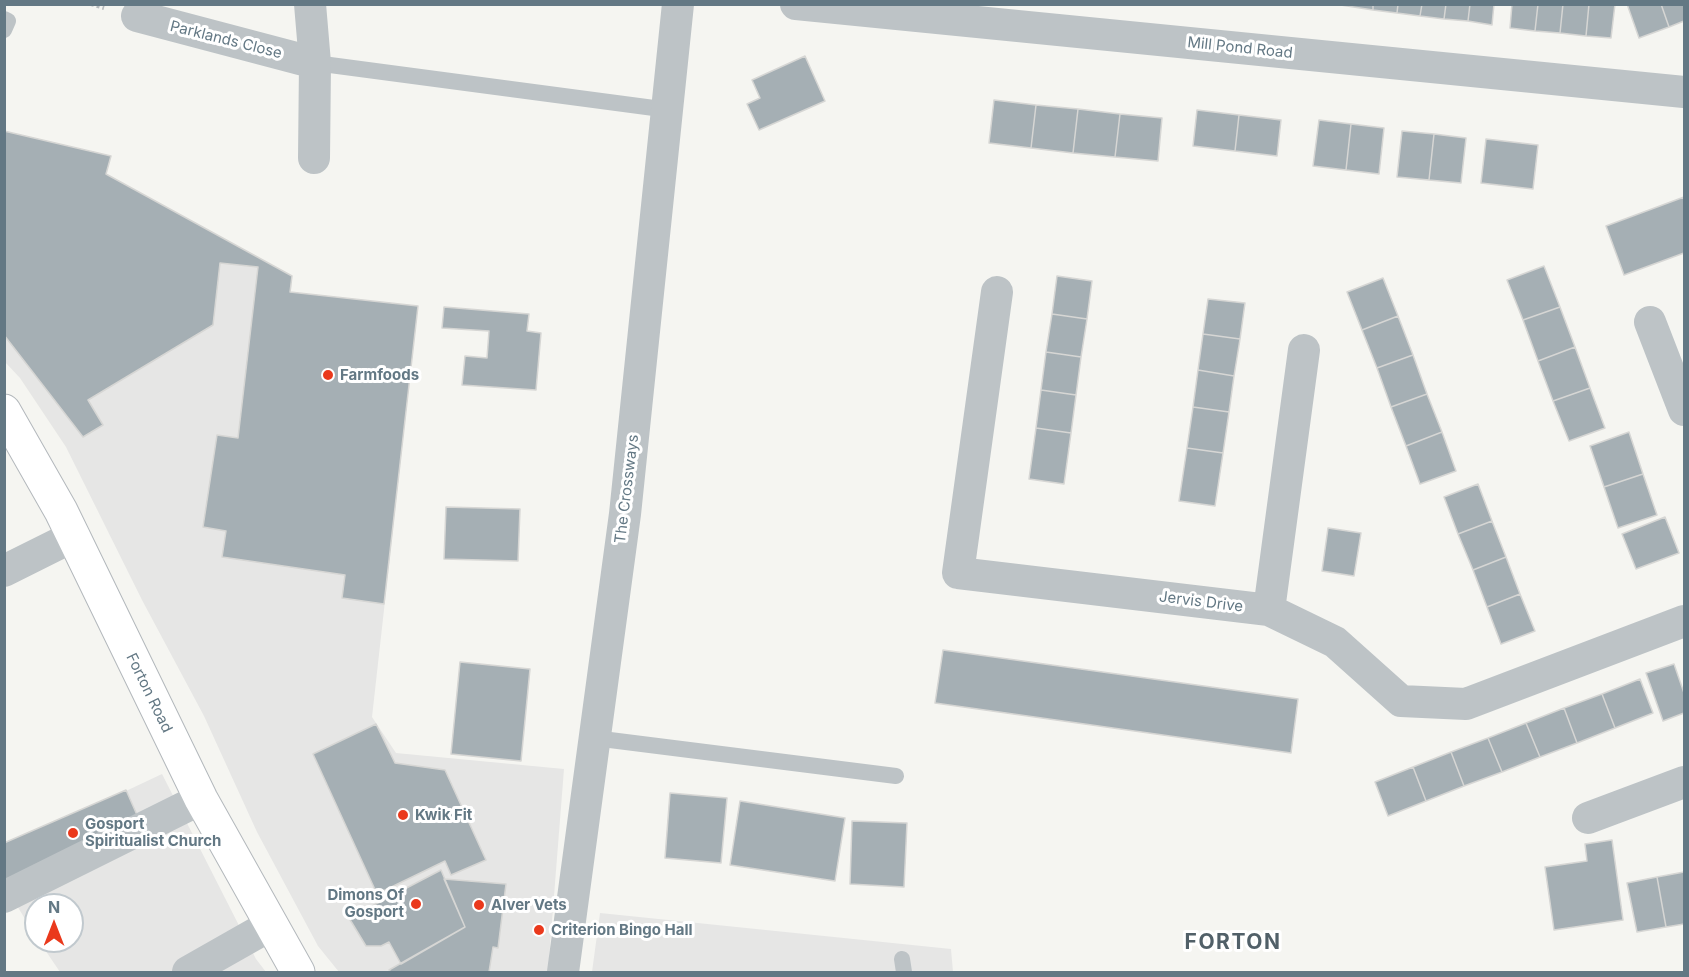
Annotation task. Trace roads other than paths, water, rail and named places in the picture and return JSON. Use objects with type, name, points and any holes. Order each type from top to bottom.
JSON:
[{"type":"main road","name":"Forton Road","points":[[4,411],[74,536],[201,799],[270,926],[298,972]]},
{"type":"street","points":[[310,4],[315,63],[314,158]]},
{"type":"street","name":"The Crossways","points":[[563,972],[625,514],[669,110],[678,4]]},
{"type":"street","name":"Mill Pond Road","points":[[796,4],[1684,92]]},
{"type":"street","name":"Parklands Close","points":[[137,16],[315,63]]},
{"type":"street","name":"Jervis Drive","points":[[998,292],[958,573],[1269,610],[1335,642],[1401,701],[1466,704],[1684,621]]},
{"type":"street","points":[[1650,322],[1684,410]]},
{"type":"street","points":[[1269,610],[1304,350]]},
{"type":"street","points":[[4,571],[74,536]]},
{"type":"street","points":[[1588,818],[1684,782]]},
{"type":"street","points":[[4,897],[201,799]]},
{"type":"street","points":[[188,972],[270,926]]},
{"type":"lane","points":[[4,19],[8,21],[4,30]]},
{"type":"lane","points":[[315,63],[669,110]]},
{"type":"lane","points":[[594,738],[896,776]]},
{"type":"place","name":"Farmfoods","points":[[328,375]]},
{"type":"place","name":"Kwik Fit","points":[[403,815]]},
{"type":"place","name":"Gosport Spiritualist Church","points":[[73,833]]},
{"type":"place","name":"Dimons Of Gosport","points":[[416,904]]},
{"type":"place","name":"Alver Vets","points":[[479,905]]},
{"type":"place","name":"Criterion Bingo Hall","points":[[539,930]]},
{"type":"district","name":"FORTON","points":[[1233,943]]}]
